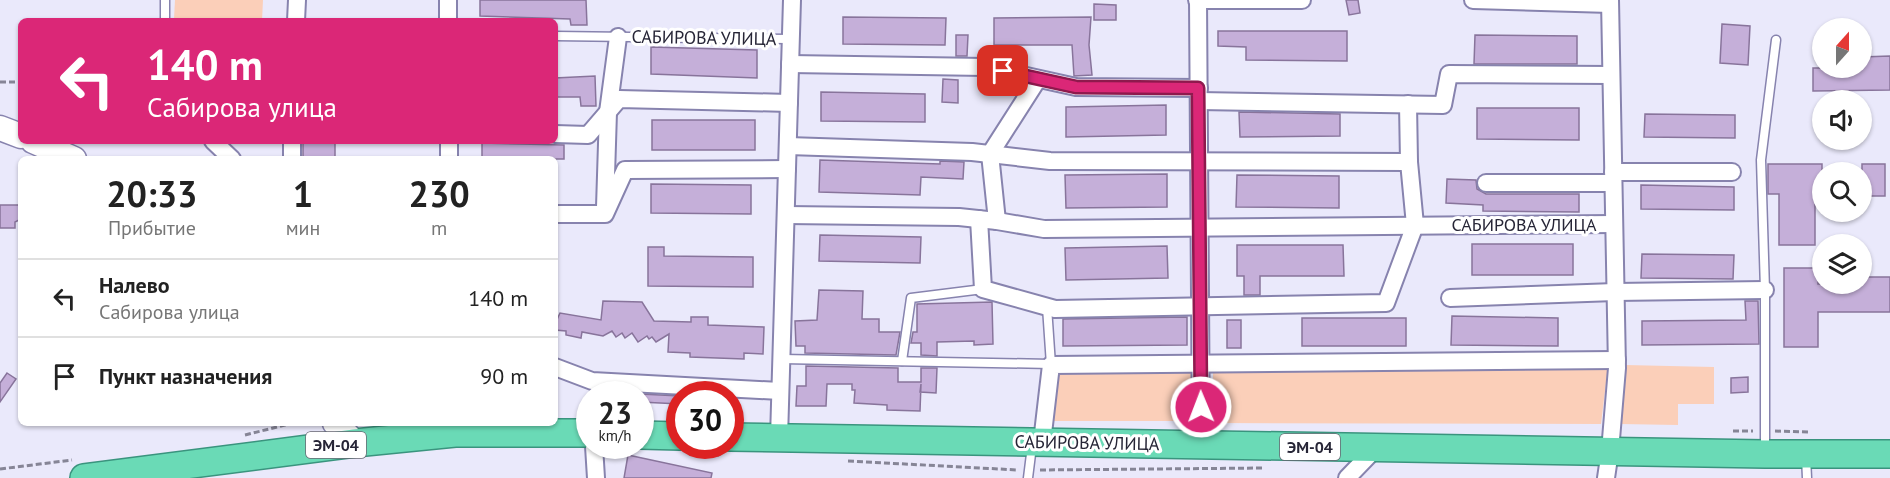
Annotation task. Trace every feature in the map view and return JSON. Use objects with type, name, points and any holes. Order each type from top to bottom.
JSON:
[{"type":"highway","name":"ЭМ-04","points":[[84,478],[355,443],[455,433],[576,434]]},
{"type":"highway","name":"САБИРОВА УЛИЦА","points":[[744,437],[1765,454],[1806,466],[1890,454]]},
{"type":"main road","points":[[0,128],[18,135]]},
{"type":"main road","points":[[40,144],[67,156]]},
{"type":"main road","points":[[338,426],[355,443]]},
{"type":"street","points":[[296,18],[297,0]]},
{"type":"street","points":[[448,0],[448,18]]},
{"type":"street","name":"САБИРОВА УЛИЦА","points":[[779,438],[792,0]]},
{"type":"street","points":[[1201,445],[1198,0],[1302,0]]},
{"type":"street","points":[[1473,0],[1610,2]]},
{"type":"street","name":"САБИРОВА УЛИЦА","points":[[1606,478],[1617,360],[1610,2]]},
{"type":"street","name":"САБИРОВА УЛИЦА","points":[[605,214],[608,112],[618,37]]},
{"type":"street","name":"САБИРОВА УЛИЦА","points":[[790,64],[985,68],[1076,87],[1443,105],[1449,74],[1611,75]]},
{"type":"street","points":[[997,221],[990,154],[1038,79]]},
{"type":"street","points":[[558,134],[588,135],[619,99],[789,103]]},
{"type":"street","points":[[979,219],[983,289],[1055,309],[1386,303],[1416,225],[1409,162],[1408,104]]},
{"type":"street","points":[[216,144],[229,156]]},
{"type":"street","points":[[788,146],[972,152],[1050,161],[1409,162]]},
{"type":"street","points":[[558,214],[605,214],[625,170],[787,169]]},
{"type":"street","points":[[1486,183],[1732,172]]},
{"type":"street","name":"САБИРОВА УЛИЦА","points":[[786,215],[979,219],[1044,229],[1614,224]]},
{"type":"street","points":[[1450,298],[1615,292],[1765,290]]},
{"type":"street","points":[[1038,442],[1051,364],[1617,360]]},
{"type":"street","points":[[558,368],[592,381],[780,391]]},
{"type":"street","points":[[1347,478],[1376,448]]},
{"type":"street","points":[[595,459],[596,478]]},
{"type":"lane","points":[[165,0],[165,18]]},
{"type":"lane","name":"САБИРОВА УЛИЦА","points":[[558,36],[791,39]]},
{"type":"lane","points":[[1765,454],[1765,290],[1761,160],[1776,40]]},
{"type":"lane","points":[[902,361],[911,298],[983,289]]},
{"type":"lane","points":[[782,359],[1051,364],[1047,307]]},
{"type":"lane","points":[[1028,478],[1038,442]]},
{"type":"path","points":[[0,82],[18,82]]},
{"type":"shaded area","points":[[175,0],[263,0],[262,18],[174,18]]},
{"type":"shaded area","points":[[1625,365],[1714,367],[1714,404],[1678,404],[1678,425],[1620,424]]},
{"type":"shaded area","points":[[1608,366],[1601,424],[1213,423],[1213,370]]},
{"type":"shaded area","points":[[1059,371],[1195,372],[1192,421],[1051,421]]},
{"type":"building","points":[[480,0],[586,0],[587,25],[571,25],[570,19],[480,16]]},
{"type":"building","points":[[1346,0],[1358,0],[1360,13],[1349,15]]},
{"type":"building","points":[[1094,4],[1116,5],[1116,20],[1094,20]]},
{"type":"building","points":[[843,17],[946,18],[945,45],[843,44]]},
{"type":"building","points":[[1091,17],[1089,45],[1092,75],[1074,76],[1072,45],[994,45],[994,18]]},
{"type":"building","points":[[1722,24],[1750,26],[1748,65],[1720,63]]},
{"type":"building","points":[[1218,31],[1347,31],[1347,61],[1246,60],[1246,47],[1218,46]]},
{"type":"building","points":[[956,35],[968,35],[967,56],[956,56]]},
{"type":"building","points":[[1475,35],[1577,36],[1577,64],[1474,64]]},
{"type":"building","points":[[651,47],[757,50],[757,78],[651,74]]},
{"type":"building","points":[[1890,56],[1890,90],[1813,90],[1813,78],[1872,78],[1872,57]]},
{"type":"building","points":[[595,76],[596,106],[581,106],[580,97],[558,97],[558,78]]},
{"type":"building","points":[[943,79],[958,80],[958,103],[942,102]]},
{"type":"building","points":[[821,92],[925,94],[925,122],[821,121]]},
{"type":"building","points":[[1166,105],[1166,135],[1066,137],[1066,107]]},
{"type":"building","points":[[1477,108],[1579,108],[1579,140],[1477,139]]},
{"type":"building","points":[[1239,112],[1340,114],[1340,136],[1240,137]]},
{"type":"building","points":[[1645,114],[1735,115],[1735,138],[1644,137]]},
{"type":"building","points":[[652,120],[755,120],[755,150],[652,150]]},
{"type":"building","points":[[303,144],[335,144],[335,156],[303,156]]},
{"type":"building","points":[[482,144],[564,145],[564,159],[558,159],[558,156],[482,156]]},
{"type":"building","points":[[820,160],[940,164],[940,161],[964,162],[963,179],[921,177],[920,195],[819,192]]},
{"type":"building","points":[[1768,164],[1812,164],[1812,222],[1815,222],[1815,234],[1812,234],[1812,245],[1779,245],[1779,194],[1768,194]]},
{"type":"building","points":[[1872,164],[1885,164],[1885,196],[1872,196]]},
{"type":"building","points":[[1167,174],[1167,207],[1066,208],[1065,175]]},
{"type":"building","points":[[1237,175],[1339,176],[1339,208],[1236,207]]},
{"type":"building","points":[[1447,179],[1476,180],[1477,189],[1486,194],[1579,194],[1579,212],[1483,211],[1483,205],[1446,203]]},
{"type":"building","points":[[651,184],[751,185],[751,214],[651,213]]},
{"type":"building","points":[[1641,185],[1734,187],[1734,210],[1641,209]]},
{"type":"building","points":[[0,205],[18,205],[18,220],[15,222],[15,228],[0,228]]},
{"type":"building","points":[[820,235],[921,237],[920,263],[819,261]]},
{"type":"building","points":[[1472,244],[1573,244],[1573,275],[1472,275]]},
{"type":"building","points":[[1237,245],[1343,245],[1344,276],[1260,276],[1260,295],[1244,295],[1244,276],[1237,276]]},
{"type":"building","points":[[1167,246],[1168,278],[1066,280],[1065,248]]},
{"type":"building","points":[[648,247],[664,247],[664,256],[753,257],[753,287],[648,286]]},
{"type":"building","points":[[1642,254],[1734,255],[1733,279],[1641,278]]},
{"type":"building","points":[[1784,268],[1812,268],[1812,294],[1872,294],[1872,277],[1890,277],[1890,312],[1818,312],[1818,347],[1784,347]]},
{"type":"building","points":[[819,290],[863,291],[862,319],[879,319],[879,332],[900,332],[896,355],[805,353],[805,346],[796,346],[795,321],[817,320]]},
{"type":"building","points":[[603,301],[642,302],[654,321],[691,322],[691,317],[708,317],[708,325],[764,327],[763,354],[744,353],[744,359],[690,357],[690,353],[668,352],[669,334],[656,342],[652,337],[649,339],[647,336],[638,342],[632,333],[625,338],[622,333],[616,337],[612,331],[603,336],[582,332],[581,338],[566,335],[566,331],[558,330],[560,313],[601,320]]},
{"type":"building","points":[[1745,301],[1758,301],[1759,344],[1642,345],[1642,321],[1746,320]]},
{"type":"building","points":[[992,302],[993,344],[974,345],[974,341],[937,342],[937,356],[921,355],[921,343],[911,343],[913,332],[917,332],[917,304]]},
{"type":"building","points":[[1452,316],[1558,318],[1558,346],[1451,345]]},
{"type":"building","points":[[1187,317],[1187,345],[1063,346],[1063,319]]},
{"type":"building","points":[[1302,318],[1406,318],[1406,346],[1302,346]]},
{"type":"building","points":[[1227,320],[1241,320],[1241,348],[1227,348]]},
{"type":"building","points":[[806,366],[898,368],[898,382],[921,382],[921,368],[937,368],[936,393],[921,392],[920,411],[887,410],[887,405],[854,403],[855,390],[852,390],[852,384],[827,384],[826,406],[796,406],[797,386],[806,386]]},
{"type":"building","points":[[7,373],[16,379],[0,402],[0,383]]},
{"type":"building","points":[[1748,377],[1748,392],[1731,393],[1731,378]]},
{"type":"building","points":[[654,395],[666,395],[666,403],[654,403]]},
{"type":"building","points":[[627,459],[647,459],[712,473],[711,478],[624,478]]},
{"type":"route","points":[[1003,71],[1076,87],[1198,88],[1201,407]]}]
